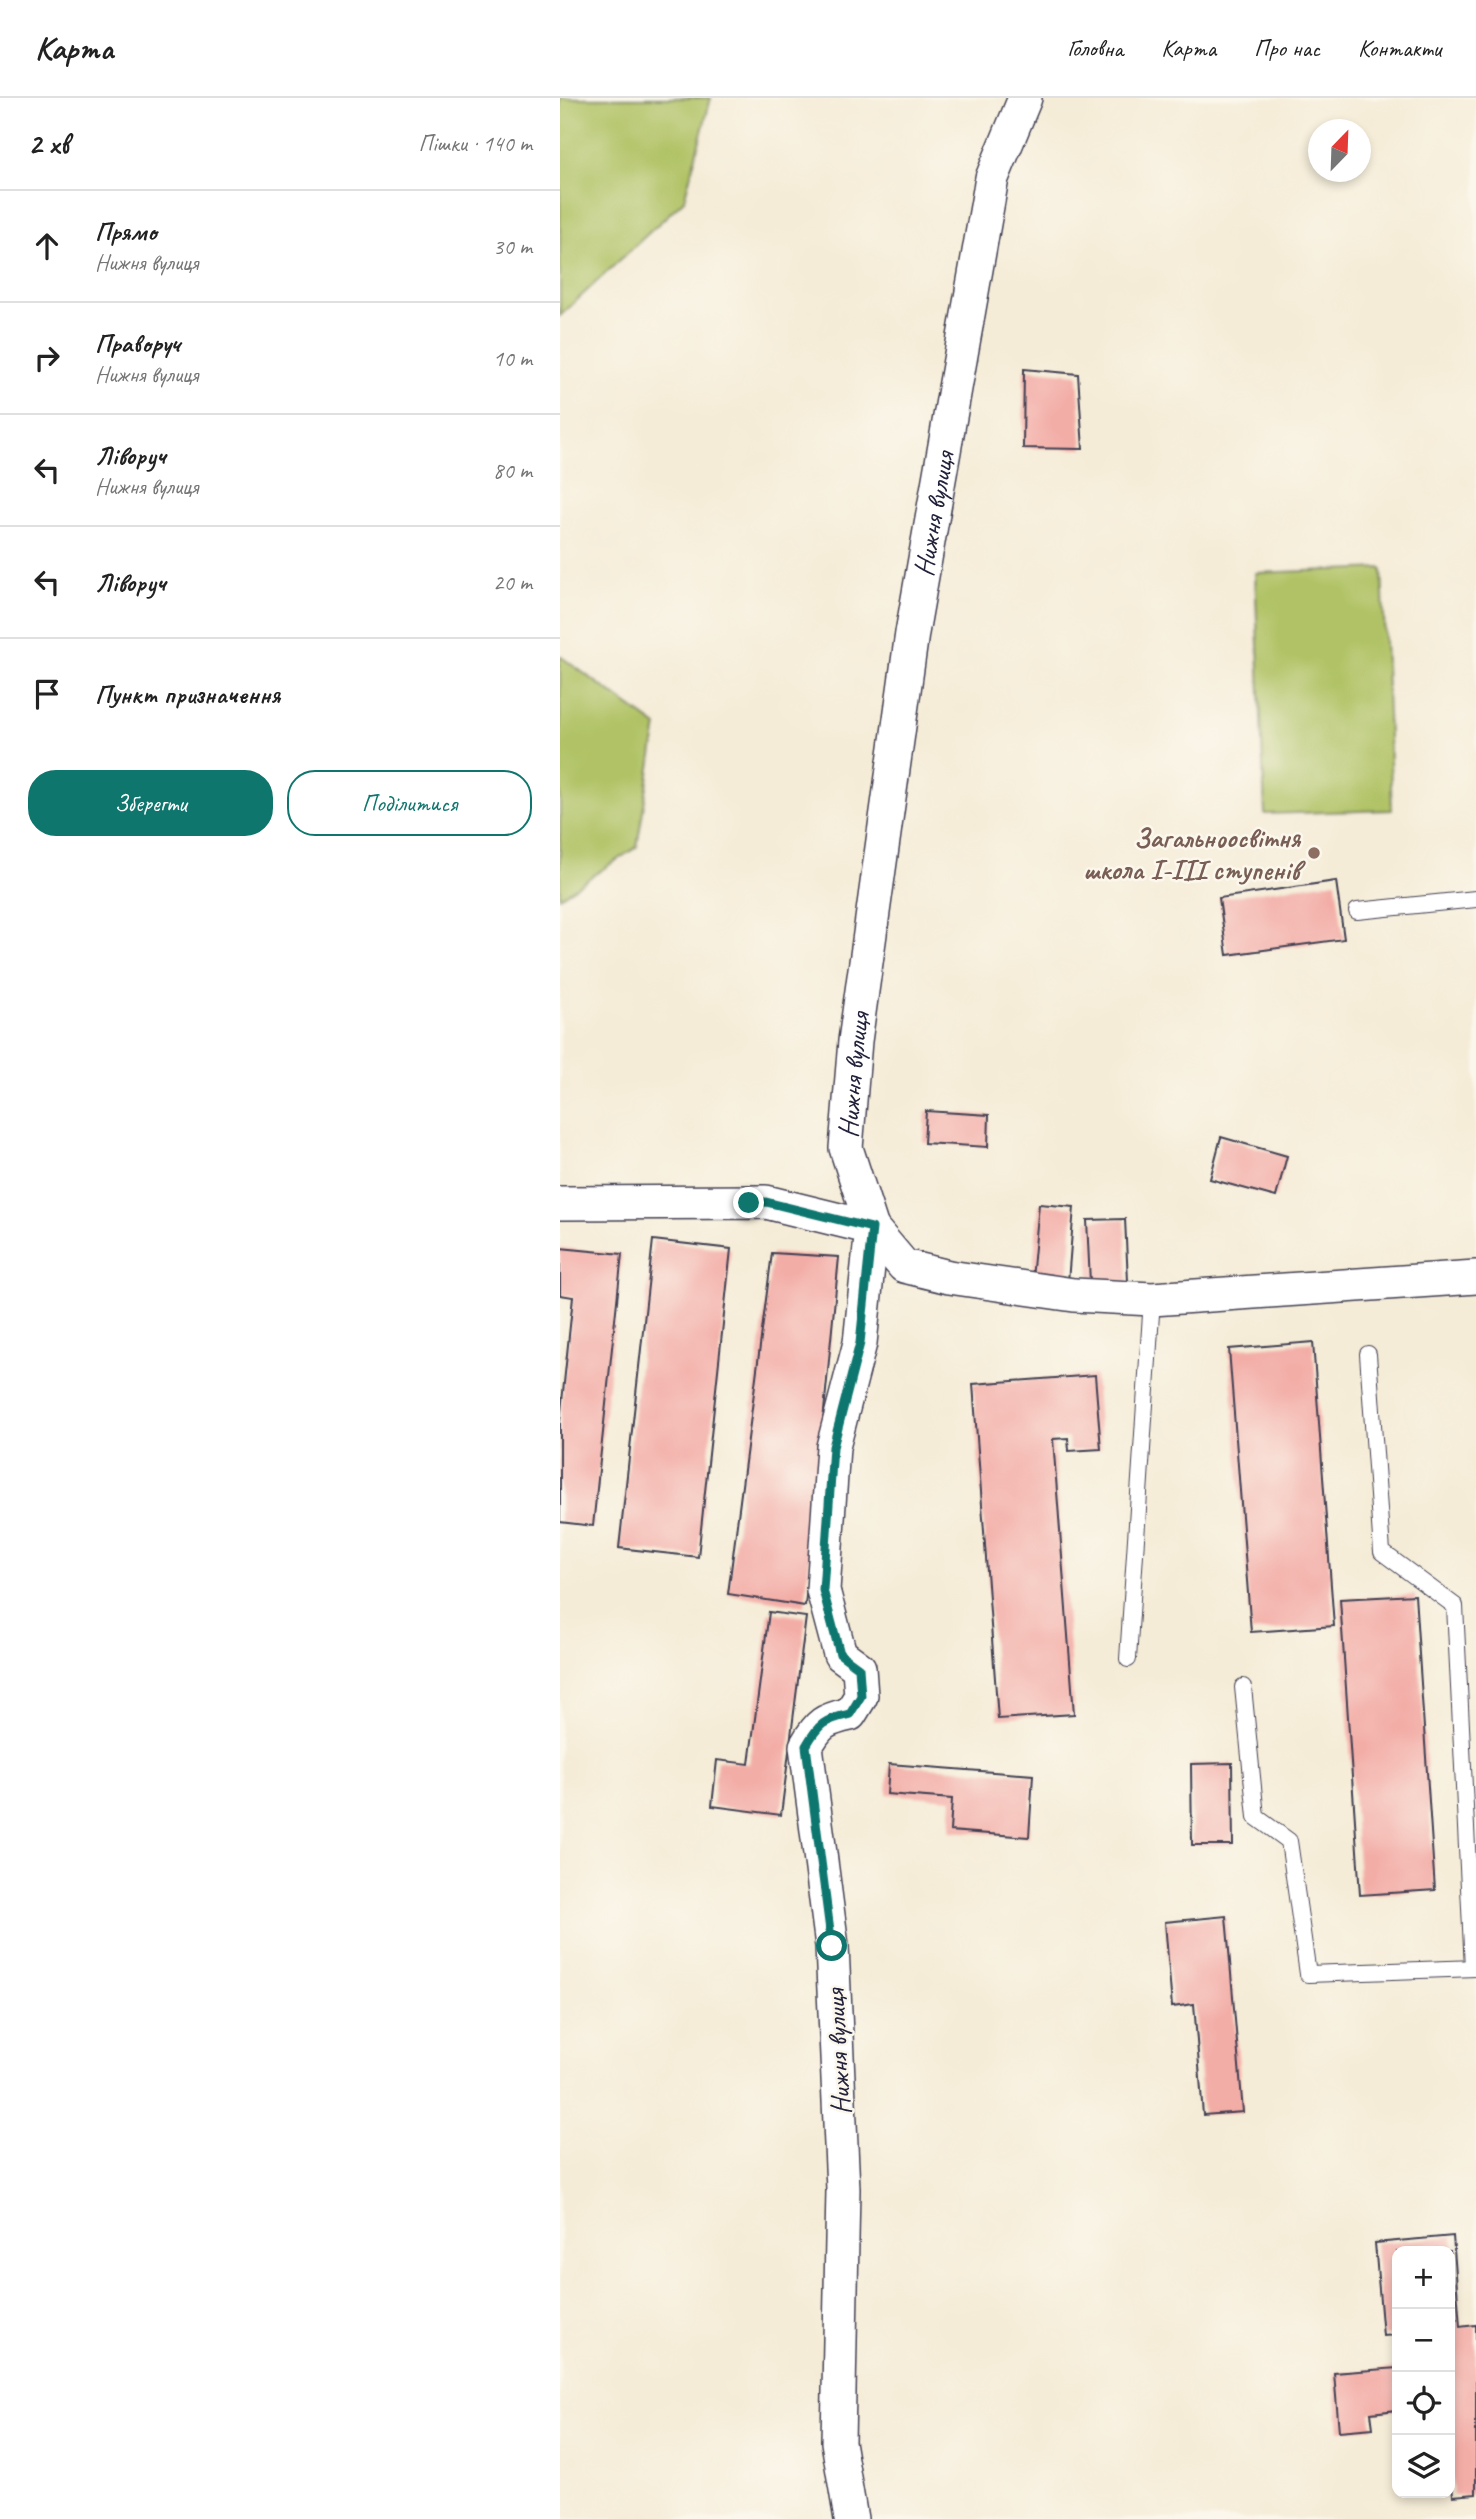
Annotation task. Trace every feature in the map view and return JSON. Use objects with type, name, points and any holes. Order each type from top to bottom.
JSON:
[{"type":"street","name":"Нижня вулиця","points":[[851,2519],[838,2442],[843,2189],[832,1946],[806,1746],[814,1732],[826,1720],[850,1714],[861,1696],[859,1668],[840,1654],[823,1590],[833,1447],[860,1343],[872,1228],[846,1148],[855,1041],[912,634],[992,178],[1025,98]]},
{"type":"street","points":[[560,1203],[766,1202],[872,1228],[904,1266],[949,1277],[1074,1295],[1152,1298],[1476,1277]]},
{"type":"lane","points":[[1356,911],[1476,899]]},
{"type":"lane","points":[[1128,1659],[1152,1298]]},
{"type":"lane","points":[[1243,1687],[1256,1817],[1289,1841],[1308,1974],[1474,1968],[1455,1606],[1382,1552],[1367,1354]]},
{"type":"green space","points":[[560,98],[711,98],[684,200],[560,316]]},
{"type":"green space","points":[[1382,568],[1392,810],[1265,814],[1255,573]]},
{"type":"green space","points":[[560,656],[657,726],[637,847],[560,897]]},
{"type":"building","points":[[1024,369],[1078,374],[1083,449],[1023,448]]},
{"type":"building","points":[[1336,881],[1344,939],[1227,955],[1219,898]]},
{"type":"building","points":[[926,1111],[989,1115],[988,1147],[924,1143]]},
{"type":"building","points":[[1221,1137],[1287,1156],[1276,1197],[1210,1179]]},
{"type":"building","points":[[1039,1204],[1074,1207],[1068,1282],[1032,1279]]},
{"type":"building","points":[[1125,1219],[1128,1281],[1090,1283],[1087,1220]]},
{"type":"building","points":[[653,1240],[731,1249],[698,1557],[619,1548]]},
{"type":"building","points":[[560,1248],[622,1254],[593,1526],[560,1522],[560,1421],[573,1297],[560,1295]]},
{"type":"building","points":[[772,1253],[839,1257],[805,1606],[728,1594]]},
{"type":"building","points":[[1313,1342],[1334,1626],[1251,1632],[1229,1349]]},
{"type":"building","points":[[1095,1375],[1101,1449],[1069,1451],[1068,1438],[1053,1439],[1074,1714],[998,1719],[973,1384]]},
{"type":"building","points":[[1415,1595],[1435,1890],[1360,1895],[1340,1599]]},
{"type":"building","points":[[769,1612],[806,1617],[781,1815],[712,1806],[717,1760],[749,1764]]},
{"type":"building","points":[[1232,1763],[1233,1845],[1192,1845],[1191,1764]]},
{"type":"building","points":[[889,1764],[1033,1775],[1029,1837],[950,1831],[952,1799],[887,1794]]},
{"type":"building","points":[[1226,1916],[1243,2112],[1203,2115],[1194,2004],[1172,2007],[1165,1922]]},
{"type":"building","points":[[1453,2236],[1454,2246],[1392,2246],[1392,2335],[1383,2336],[1375,2243]]},
{"type":"building","points":[[1455,2262],[1460,2327],[1476,2325],[1476,2494],[1455,2496]]},
{"type":"building","points":[[1392,2368],[1392,2411],[1371,2413],[1373,2428],[1339,2431],[1334,2373]]},
{"type":"place","name":"Загальноосвітня школа I-III ступенів","points":[[1314,853]]},
{"type":"route","points":[[749,1203],[766,1202],[872,1228],[860,1343],[833,1447],[823,1590],[840,1654],[859,1668],[861,1696],[850,1714],[826,1720],[814,1732],[806,1746],[832,1946]]}]
